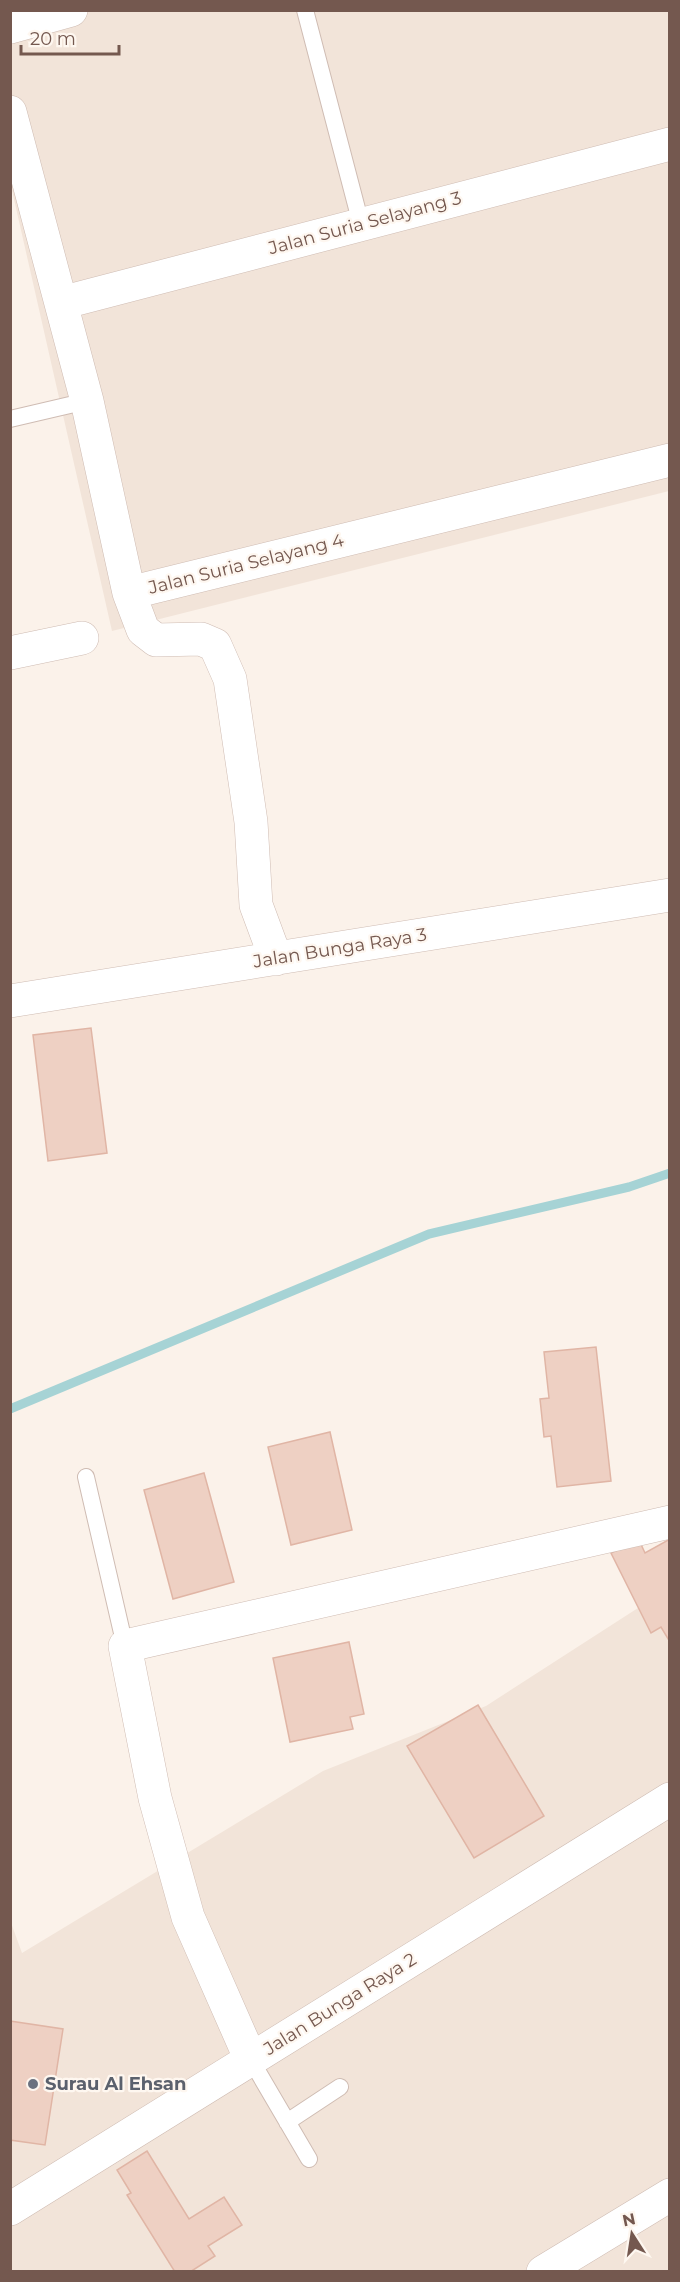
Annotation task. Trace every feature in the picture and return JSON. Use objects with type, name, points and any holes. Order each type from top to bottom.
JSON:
[{"type":"street","points":[[10,27],[71,10]]},
{"type":"street","name":"Jalan Suria Selayang 4","points":[[10,112],[87,401],[129,593],[669,460]]},
{"type":"street","name":"Jalan Suria Selayang 3","points":[[61,303],[669,144]]},
{"type":"street","points":[[129,593],[143,630],[156,640],[201,639],[215,645],[230,679],[251,822],[256,905],[276,959]]},
{"type":"street","points":[[10,653],[82,638]]},
{"type":"street","name":"Jalan Bunga Raya 3","points":[[10,1001],[669,895]]},
{"type":"street","points":[[251,2060],[188,1917],[155,1798],[126,1646],[669,1522]]},
{"type":"street","name":"Jalan Bunga Raya 2","points":[[10,2209],[669,1799]]},
{"type":"street","points":[[543,2271],[669,2195]]},
{"type":"lane","points":[[305,10],[361,224]]},
{"type":"lane","points":[[10,419],[87,401]]},
{"type":"lane","points":[[86,1477],[126,1646]]},
{"type":"lane","points":[[251,2060],[309,2159]]},
{"type":"lane","points":[[287,2122],[340,2087]]},
{"type":"shaded area","points":[[10,11],[669,11],[669,491],[112,631],[11,186]]},
{"type":"shaded area","points":[[669,1588],[669,2271],[11,2271],[10,1920],[22,1953],[323,1771],[486,1706]]},
{"type":"building","points":[[91,1028],[107,1153],[48,1161],[33,1035]]},
{"type":"building","points":[[596,1347],[611,1481],[557,1487],[551,1436],[544,1437],[540,1399],[549,1398],[544,1352]]},
{"type":"building","points":[[330,1432],[352,1530],[291,1545],[268,1447]]},
{"type":"building","points":[[204,1473],[234,1582],[173,1599],[144,1490]]},
{"type":"building","points":[[670,1539],[670,1642],[661,1627],[651,1633],[611,1553],[639,1540],[645,1553]]},
{"type":"building","points":[[349,1642],[364,1714],[350,1717],[353,1729],[290,1742],[273,1658]]},
{"type":"building","points":[[478,1705],[544,1816],[474,1858],[407,1746]]},
{"type":"building","name":"Surau Al Ehsan","points":[[10,2021],[63,2029],[45,2145],[10,2140]]},
{"type":"building","points":[[147,2151],[189,2219],[224,2197],[242,2225],[208,2246],[215,2256],[190,2272],[175,2272],[127,2195],[131,2193],[117,2170]]},
{"type":"waterway","points":[[10,1409],[429,1234],[629,1187],[670,1173]]},
{"type":"place","name":"Surau Al Ehsan","points":[[33,2084]]}]
